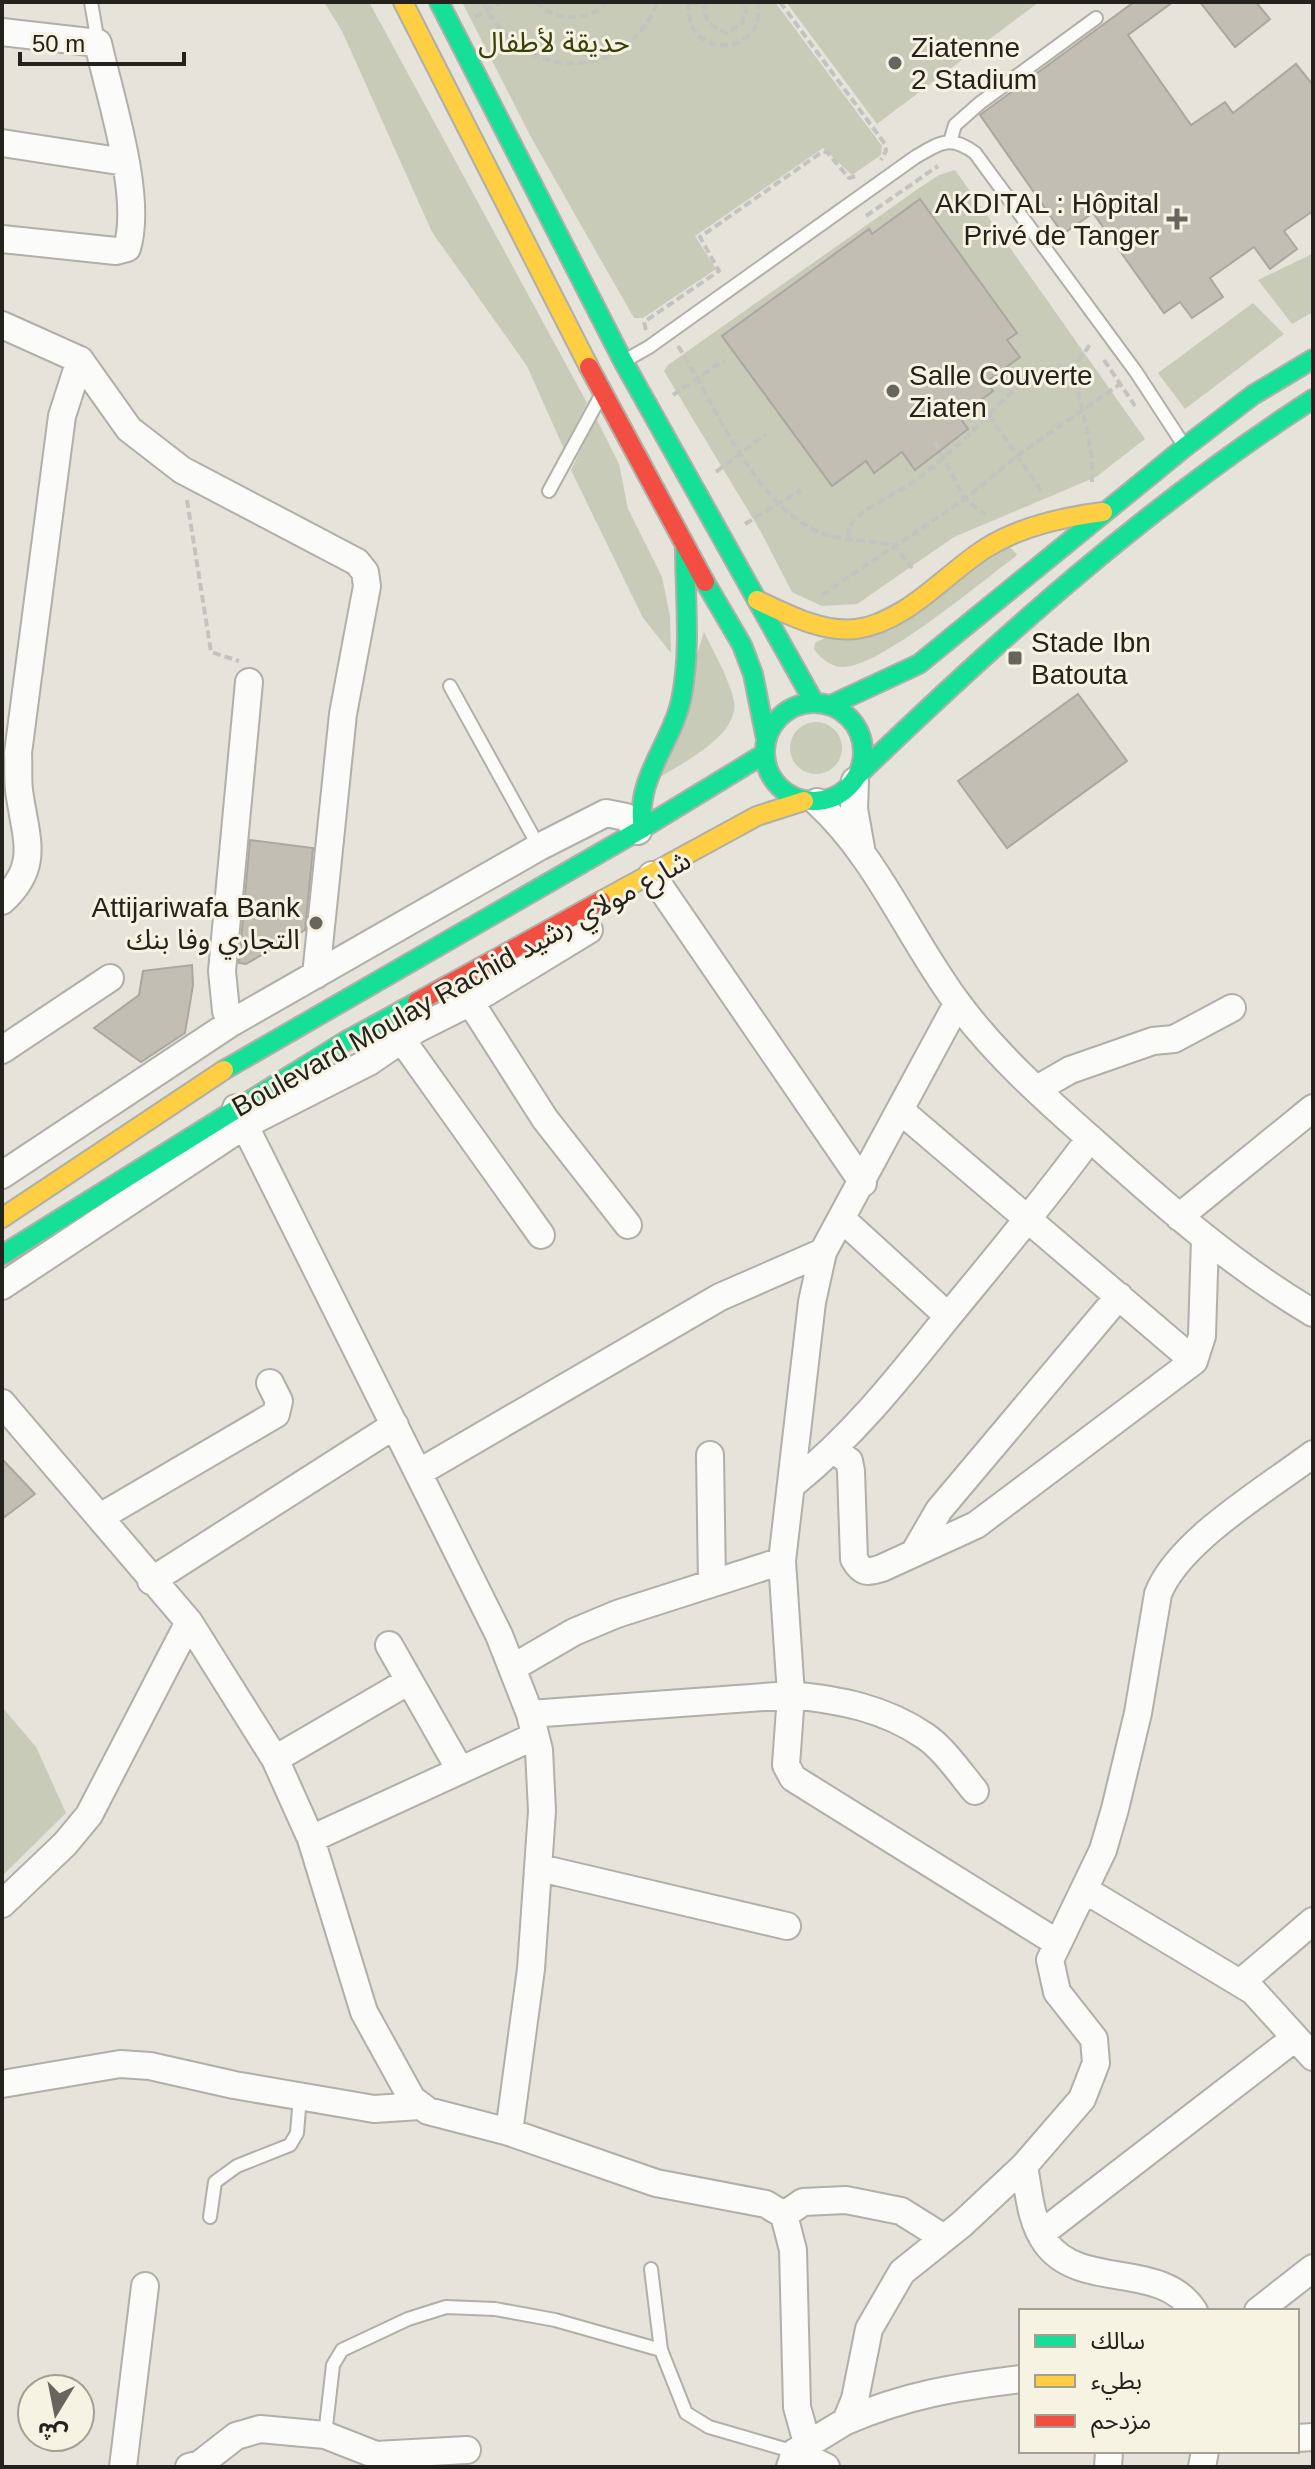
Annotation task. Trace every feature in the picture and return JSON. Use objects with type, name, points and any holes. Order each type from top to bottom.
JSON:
[{"type":"main road","points":[[403,2],[607,374],[691,481],[757,600],[823,704],[857,727],[863,743],[863,761],[856,779]]},
{"type":"main road","points":[[439,2],[685,547],[742,645],[753,674],[767,771],[776,785],[789,795],[811,801],[831,799],[1046,600],[1205,471],[1313,399]]},
{"type":"main road","points":[[765,747],[772,724],[784,712],[823,704],[919,664],[1185,447],[1253,395],[1313,359]]},
{"type":"main road","points":[[757,600],[795,618],[839,629],[859,629],[881,621],[1011,535],[1054,520],[1107,511]]},
{"type":"main road","points":[[641,830],[639,805],[671,732],[682,696],[685,547]]},
{"type":"main road","name":"Boulevard Moulay Rachid شارع مولاي رشيد","points":[[2,1218],[222,1071],[641,830],[765,747]]},
{"type":"main road","name":"Boulevard Moulay Rachid شارع مولاي رشيد","points":[[394,1029],[456,979],[656,881],[757,816],[811,801]]},
{"type":"main road","name":"Boulevard Moulay Rachid شارع مولاي رشيد","points":[[2,1255],[241,1117]]},
{"type":"street","points":[[2,32],[98,43],[125,162],[133,222],[127,248],[109,251],[2,239]]},
{"type":"street","points":[[2,143],[125,162]]},
{"type":"street","points":[[2,325],[80,360],[129,429],[182,470],[357,562],[365,572],[367,586],[343,714],[316,975]]},
{"type":"street","points":[[2,901],[22,882],[28,856],[28,835],[10,751],[62,416],[80,360]]},
{"type":"street","points":[[231,1023],[226,1011],[222,971],[249,682]]},
{"type":"street","points":[[856,779],[854,809],[862,852]]},
{"type":"street","points":[[2,1175],[231,1023],[646,788]]},
{"type":"street","points":[[811,801],[862,852],[957,1004],[1037,1089],[1205,1239],[1249,1273],[1313,1313]]},
{"type":"street","points":[[606,813],[626,817],[641,830]]},
{"type":"street","points":[[2,1286],[241,1117],[369,1062],[394,1029],[469,1003],[656,881],[863,1183]]},
{"type":"street","points":[[2,1050],[110,978]]},
{"type":"street","points":[[456,979],[545,1119],[628,1225]]},
{"type":"street","points":[[957,1004],[823,1252],[812,1302],[782,1561],[791,1695],[786,1765],[793,1778],[1056,1942]]},
{"type":"street","points":[[1037,1089],[1070,1070],[1153,1041],[1174,1039],[1232,1008]]},
{"type":"street","points":[[394,1029],[541,1235]]},
{"type":"street","points":[[1179,1217],[1312,1110]]},
{"type":"street","points":[[901,1111],[1194,1361]]},
{"type":"street","points":[[241,1117],[512,1668],[532,1725],[542,1811],[540,1868],[509,2132]]},
{"type":"street","points":[[793,1484],[835,1451],[1030,1219],[1090,1138]]},
{"type":"street","points":[[842,1219],[948,1316]]},
{"type":"street","points":[[835,1451],[849,1461],[854,1559],[860,1570],[868,1573],[976,1525],[1194,1361],[1202,1336],[1205,1239]]},
{"type":"street","points":[[418,1473],[720,1297],[823,1252]]},
{"type":"street","points":[[914,1553],[939,1510],[1119,1296]]},
{"type":"street","points":[[100,1517],[276,1414],[279,1401],[270,1383]]},
{"type":"street","points":[[2,1403],[189,1622],[275,1759],[311,1839],[364,2012],[412,2099],[420,2106]]},
{"type":"street","points":[[151,1581],[395,1425]]},
{"type":"street","points":[[846,2421],[875,2318],[902,2272],[1024,2166],[1082,2099],[1096,2063],[1094,2039],[1053,1983],[1050,1960],[1056,1942],[1085,1890],[1115,1809],[1165,1576],[1189,1548],[1313,1454]]},
{"type":"street","points":[[710,1455],[712,1583]]},
{"type":"street","points":[[512,1668],[574,1632],[617,1614],[782,1561]]},
{"type":"street","points":[[2,1904],[65,1844],[89,1815],[189,1622]]},
{"type":"street","points":[[389,1645],[460,1770]]},
{"type":"street","points":[[275,1759],[409,1681]]},
{"type":"street","points":[[311,1839],[460,1770],[532,1725],[791,1695],[836,1699],[879,1711],[927,1737],[975,1791]]},
{"type":"street","points":[[540,1868],[787,1926]]},
{"type":"street","points":[[1042,2233],[1304,2048],[1282,2019],[1240,1983],[1085,1890]]},
{"type":"street","points":[[1240,1983],[1313,1921]]},
{"type":"street","points":[[2,2084],[120,2064],[150,2066],[234,2085],[374,2109],[420,2106],[509,2132],[656,2183],[766,2204],[784,2215],[793,2250],[797,2454]]},
{"type":"street","points":[[1024,2166],[1033,2218],[1047,2243],[1082,2267],[1171,2288],[1185,2298],[1193,2309]]},
{"type":"street","points":[[784,2215],[803,2202],[846,2200],[901,2211],[944,2238]]},
{"type":"street","points":[[1261,2309],[1313,2268]]},
{"type":"street","points":[[123,2467],[145,2286]]},
{"type":"street","points":[[797,2454],[846,2421],[889,2402],[932,2391],[1019,2379]]},
{"type":"street","points":[[189,2467],[200,2464],[228,2441],[250,2431],[270,2428],[325,2435],[376,2455],[467,2450]]},
{"type":"street","points":[[797,2454],[826,2467]]},
{"type":"lane","points":[[91,2],[98,43]]},
{"type":"lane","points":[[950,142],[955,125],[980,103],[1096,18]]},
{"type":"lane","points":[[549,491],[607,374],[914,158],[950,142],[961,142],[975,153],[1205,471]]},
{"type":"lane","points":[[450,686],[539,847]]},
{"type":"lane","points":[[210,2217],[215,2182],[237,2166],[290,2145],[297,2133],[300,2096]]},
{"type":"lane","points":[[651,2269],[661,2350],[686,2413],[709,2427],[797,2454]]},
{"type":"lane","points":[[325,2435],[333,2365],[342,2350],[408,2319],[446,2307],[495,2309],[555,2320],[661,2350]]},
{"type":"path","points":[[483,2],[493,25],[516,47],[546,61],[576,64],[605,58],[630,43],[650,20],[658,2]]},
{"type":"path","points":[[536,2],[557,15],[573,17],[589,15],[607,2]]},
{"type":"path","points":[[743,2],[746,11],[742,23],[726,33],[708,23],[706,4],[690,2],[689,20],[694,31],[703,40],[724,46],[736,44],[753,30],[758,20],[757,2]]},
{"type":"path","points":[[780,2],[885,144],[882,160],[872,166]]},
{"type":"path","points":[[679,346],[657,362],[649,347],[644,322],[719,271],[700,237],[822,152],[827,152],[849,178],[862,172]]},
{"type":"path","points":[[862,218],[941,164]]},
{"type":"path","points":[[1083,329],[1143,416]]},
{"type":"path","points":[[668,333],[679,346],[742,454],[778,504],[819,532],[894,545],[929,588]]},
{"type":"path","points":[[1092,342],[1073,368],[1080,411],[1093,448],[1092,488],[1103,479]]},
{"type":"path","points":[[670,396],[699,380],[724,360]]},
{"type":"path","points":[[849,537],[848,528],[857,517],[923,475],[989,415],[1000,400],[1048,368],[1073,368]]},
{"type":"path","points":[[795,618],[794,615],[965,499],[1017,456],[1120,384]]},
{"type":"path","points":[[666,385],[678,409]]},
{"type":"path","points":[[989,415],[1043,493]]},
{"type":"path","points":[[691,481],[718,471],[766,434]]},
{"type":"path","points":[[935,442],[965,499],[1011,535]]},
{"type":"path","points":[[710,458],[725,484]]},
{"type":"path","points":[[182,470],[211,652],[252,666],[249,682]]},
{"type":"path","points":[[724,539],[801,490]]},
{"type":"path","points":[[738,510],[752,537]]},
{"type":"green space","points":[[324,2],[369,2],[587,403],[564,449],[527,366],[432,232],[342,31]]},
{"type":"green space","name":"حديقة لأطفال","points":[[462,2],[775,2],[882,146],[881,155],[852,175],[823,148],[695,236],[716,269],[643,318],[634,318],[532,139]]},
{"type":"green space","name":"Ziatenne 2 Stadium","points":[[786,2],[1039,2],[877,124]]},
{"type":"green space","name":"Salle Couverte Ziaten","points":[[955,170],[1145,439],[1096,477],[954,537],[857,604],[822,606],[792,592],[761,532],[664,371],[668,365],[915,191],[939,175]]},
{"type":"green space","points":[[1312,254],[1313,312],[1292,324],[1258,280]]},
{"type":"green space","points":[[1253,303],[1284,334],[1185,409],[1158,373]]},
{"type":"green space","points":[[596,418],[619,464],[628,509],[662,577],[670,616],[671,653],[643,618],[571,470]]},
{"type":"green space","points":[[1007,545],[1017,554],[1015,557],[931,621],[882,653],[861,663],[840,667],[827,662],[814,649],[815,643]]},
{"type":"green space","points":[[704,632],[729,683],[734,701],[733,713],[728,725],[708,746],[659,778]]},
{"type":"green space","points":[[816,722],[834,730],[842,748],[834,766],[816,774],[798,766],[790,748],[798,730]]},
{"type":"green space","points":[[2,1707],[36,1747],[66,1813],[2,1876]]},
{"type":"building","points":[[1134,2],[1173,2],[1128,35],[1191,125],[1225,102],[1233,113],[1296,64],[1313,85],[1313,211],[1284,231],[1297,249],[1270,269],[1254,247],[1210,278],[1223,297],[1192,318],[1180,302],[1164,313],[1093,213],[1063,234],[980,115]]},
{"type":"building","points":[[1200,2],[1256,2],[1270,19],[1235,47]]},
{"type":"building","points":[[920,199],[1017,333],[1007,340],[1020,357],[986,382],[993,391],[959,416],[968,429],[915,470],[902,452],[874,473],[866,461],[832,486],[722,336],[869,229],[872,234]]},
{"type":"building","points":[[1078,694],[1127,761],[1007,848],[958,781]]},
{"type":"building","points":[[250,840],[313,848],[305,930],[246,964],[239,963]]},
{"type":"building","points":[[192,965],[193,985],[185,1033],[141,1062],[94,1028],[139,995],[143,971]]},
{"type":"building","points":[[2,1459],[35,1494],[2,1519]]},
{"type":"traffic: fast","points":[[439,2],[623,361],[814,702]]},
{"type":"traffic: fast","points":[[831,705],[919,664],[1185,447],[1253,395],[1313,359]]},
{"type":"traffic: fast","points":[[857,776],[965,674],[1076,576],[1191,484],[1313,399]]},
{"type":"traffic: fast","points":[[643,828],[644,793],[678,712],[685,677],[685,547]]},
{"type":"traffic: fast","points":[[705,582],[742,645],[753,674],[766,739]]},
{"type":"traffic: fast","points":[[804,703],[824,703],[849,717],[860,733],[863,752],[860,771],[849,787],[824,801],[804,801],[787,793],[773,779],[765,762],[765,742],[773,725],[787,711],[804,703]]},
{"type":"traffic: fast","points":[[224,1070],[638,831],[764,754]]},
{"type":"traffic: fast","points":[[2,1255],[344,1042],[417,1002]]},
{"type":"traffic: slow","points":[[403,2],[589,367]]},
{"type":"traffic: slow","points":[[757,600],[805,621],[830,628],[856,629],[874,625],[909,607],[999,540],[1043,524],[1103,512]]},
{"type":"traffic: slow","points":[[601,901],[757,816],[804,801]]},
{"type":"traffic: slow","points":[[2,1218],[224,1070]]},
{"type":"traffic: jam","points":[[589,367],[705,582]]},
{"type":"traffic: jam","points":[[417,1002],[601,901]]},
{"type":"place","name":"Ziatenne 2 Stadium","points":[[895,63]]},
{"type":"place","name":"AKDITAL : Hôpital Privé de Tanger","points":[[1177,219]]},
{"type":"place","name":"Salle Couverte Ziaten","points":[[893,391]]},
{"type":"place","name":"Stade Ibn Batouta","points":[[1015,658]]},
{"type":"place","name":"Attijariwafa Bank التجاري وفا بنك","points":[[316,923]]}]
